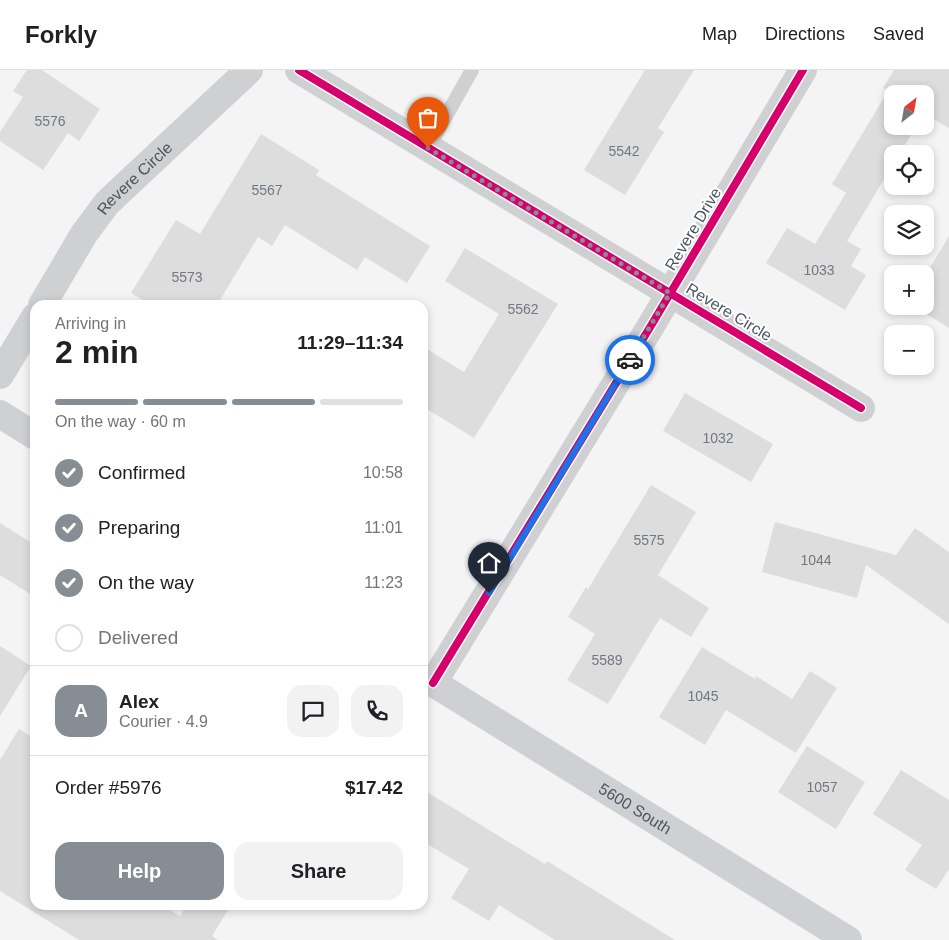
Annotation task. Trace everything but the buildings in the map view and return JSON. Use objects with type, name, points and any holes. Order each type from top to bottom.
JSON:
[{"type":"main road","points":[[0,414],[30,433]]},
{"type":"main road","name":"5600 South","points":[[428,679],[848,940]]},
{"type":"street","name":"Revere Circle","points":[[45,300],[84,234],[107,203],[249,70]]},
{"type":"street","name":"Revere Circle","points":[[299,70],[861,408]]},
{"type":"street","name":"Revere Drive","points":[[428,679],[670,293],[803,70]]},
{"type":"street","points":[[0,375],[30,325]]},
{"type":"lane","points":[[428,148],[472,70]]},
{"type":"cycle path","points":[[299,70],[861,408]]},
{"type":"cycle path","points":[[433,683],[652,324],[803,70]]},
{"type":"way so far","points":[[428,148],[670,293],[630,360]]},
{"type":"route","points":[[489,593],[630,360]]}]
